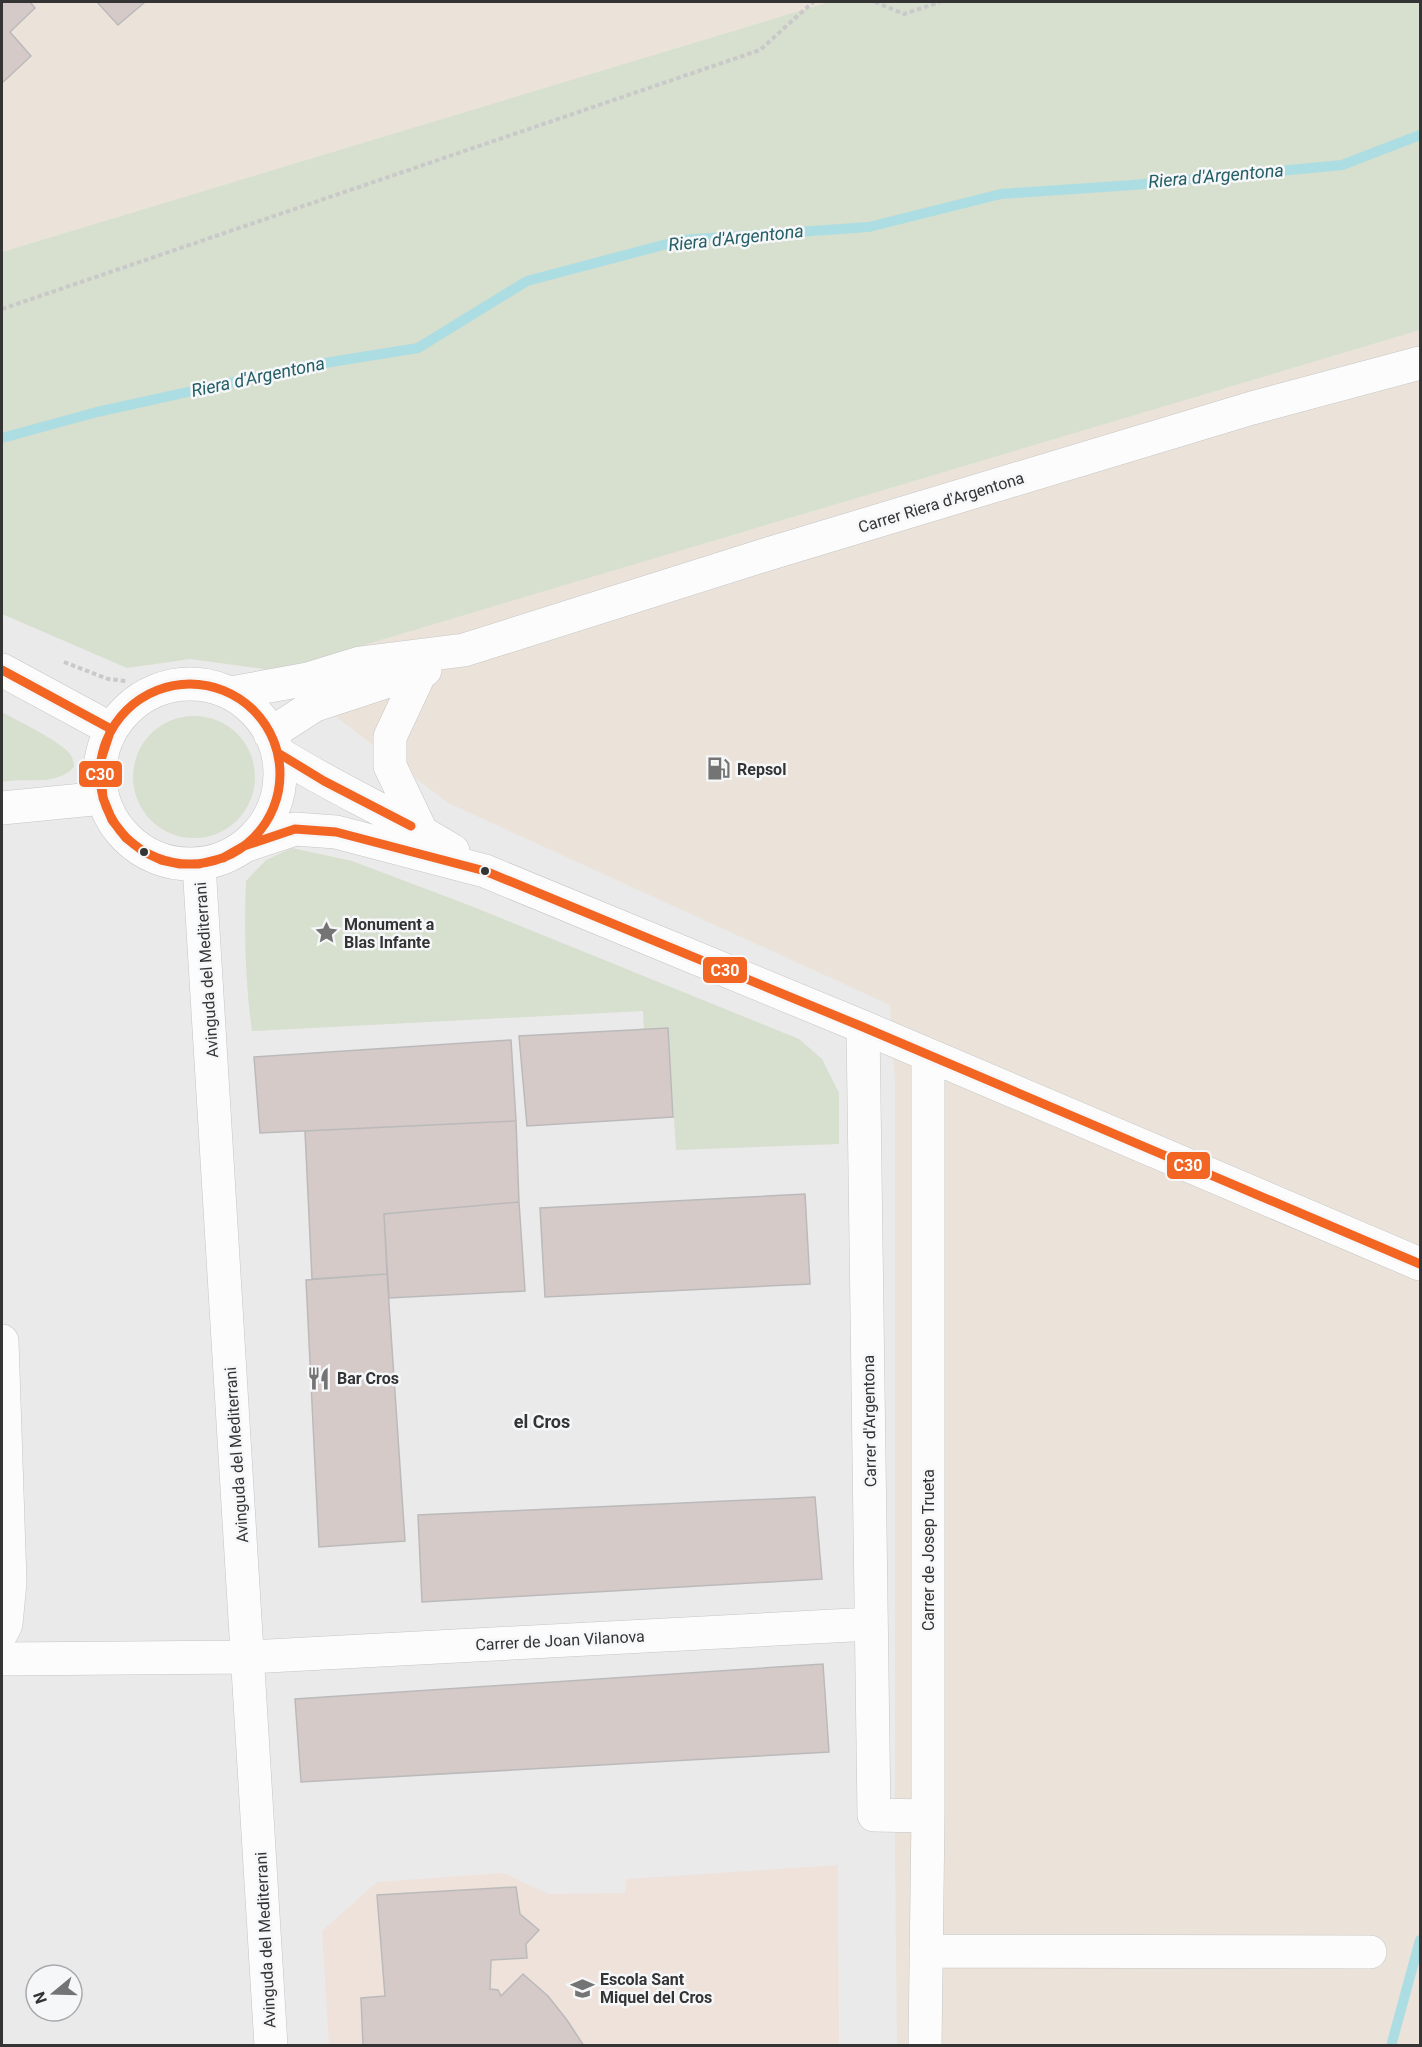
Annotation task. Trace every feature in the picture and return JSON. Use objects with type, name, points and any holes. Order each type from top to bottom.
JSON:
[{"type":"street","name":"Carrer Riera d'Argentona","points":[[274,744],[315,705],[420,673],[464,650],[768,554],[1252,408],[1420,363]]},
{"type":"street","name":"Carrer Riera d'Argentona","points":[[231,693],[308,679],[360,663],[464,650]]},
{"type":"street","points":[[2,670],[111,729]]},
{"type":"street","points":[[420,673],[390,737],[390,766],[422,831]]},
{"type":"street","points":[[485,871],[422,831],[324,781],[274,744],[254,710],[231,693],[205,685],[177,684],[151,692],[129,707],[111,729],[100,763],[103,798],[112,820],[126,838],[144,852],[161,860],[180,864],[199,864],[223,858],[244,846],[295,829],[336,832],[485,871],[863,1027],[1420,1264]]},
{"type":"street","points":[[244,846],[267,820],[279,788],[274,744]]},
{"type":"street","points":[[2,808],[103,798]]},
{"type":"street","name":"Avinguda del Mediterrani","points":[[199,864],[272,2046]]},
{"type":"street","name":"Carrer d'Argentona","points":[[863,1027],[874,1815],[928,1816]]},
{"type":"street","name":"Carrer de Josep Trueta","points":[[925,2046],[928,1816],[928,1055]]},
{"type":"street","points":[[2,1341],[10,1582],[6,1624],[2,1632]]},
{"type":"street","name":"Carrer de Joan Vilanova","points":[[2,1659],[248,1657],[871,1624]]},
{"type":"street","points":[[926,1951],[1370,1952]]},
{"type":"path","points":[[2,309],[759,50],[813,2]]},
{"type":"path","points":[[875,2],[904,14],[940,2]]},
{"type":"path","points":[[55,658],[108,679],[126,681]]},
{"type":"shaded area","points":[[2,2],[829,2],[2,252]]},
{"type":"shaded area","points":[[1420,330],[1420,2045],[897,2045],[895,1081],[890,1005],[448,803],[277,671]]},
{"type":"shaded area","name":"Escola Sant Miquel del Cros","points":[[838,1865],[839,2045],[329,2045],[322,1931],[377,1882],[503,1873],[549,1894],[625,1893],[626,1879]]},
{"type":"green space","points":[[829,2],[1420,2],[1420,330],[277,671],[190,659],[127,668],[2,614],[2,252]]},
{"type":"green space","points":[[2,712],[65,749],[72,757],[74,767],[67,773],[49,779],[2,782]]},
{"type":"green space","points":[[194,716],[217,721],[228,726],[237,734],[245,743],[250,754],[255,777],[250,800],[245,811],[237,820],[228,828],[217,833],[194,838],[171,833],[160,828],[151,820],[143,811],[138,800],[133,777],[138,754],[143,743],[151,734],[160,726],[171,721]]},
{"type":"green space","points":[[292,848],[352,861],[471,906],[799,1039],[822,1059],[839,1093],[839,1144],[676,1150],[668,1029],[644,1030],[643,1011],[252,1031],[246,956],[246,881],[266,860]]},
{"type":"building","points":[[2,2],[30,2],[35,8],[10,32],[31,56],[2,83]]},
{"type":"building","points":[[97,2],[145,2],[118,25]]},
{"type":"building","points":[[668,1028],[673,1117],[527,1126],[519,1036]]},
{"type":"building","points":[[511,1040],[516,1121],[260,1133],[254,1057]]},
{"type":"building","points":[[516,1121],[519,1202],[384,1214],[387,1274],[312,1279],[305,1131]]},
{"type":"building","points":[[805,1194],[810,1284],[545,1297],[540,1208]]},
{"type":"building","points":[[519,1202],[525,1291],[389,1298],[384,1214]]},
{"type":"building","points":[[387,1274],[405,1541],[319,1547],[306,1280]]},
{"type":"building","points":[[815,1497],[822,1579],[422,1602],[418,1515]]},
{"type":"building","points":[[823,1664],[829,1752],[301,1782],[295,1699]]},
{"type":"building","points":[[516,1887],[520,1914],[539,1930],[526,1944],[527,1958],[491,1960],[490,1989],[498,1990],[501,1996],[523,1974],[548,1996],[584,2046],[363,2046],[361,1998],[385,1996],[377,1895]]},
{"type":"waterway","name":"Riera d'Argentona","points":[[2,438],[97,412],[306,366],[418,348],[527,281],[682,240],[869,227],[1001,194],[1133,185],[1342,165],[1420,135]]},
{"type":"waterway","points":[[1391,2046],[1420,1940]]},
{"type":"transit line","name":"C30","points":[[2,670],[111,729]]},
{"type":"transit line","name":"C30","points":[[190,684],[224,691],[240,699],[253,711],[265,724],[273,740],[280,774],[273,808],[265,824],[253,837],[240,849],[224,857],[190,864],[156,857],[140,849],[127,837],[115,824],[107,808],[100,774],[107,740],[115,724],[127,711],[140,699],[156,691],[190,684]]},
{"type":"transit line","name":"C30","points":[[111,729],[100,763],[103,798],[112,820],[126,838],[144,852],[161,860],[180,864],[199,864],[223,858],[244,846],[295,829],[336,832],[485,871],[863,1027],[1420,1264]]},
{"type":"transit line","name":"C30","points":[[278,753],[324,781],[411,826]]},
{"type":"place","name":"Repsol","points":[[719,769]]},
{"type":"place","name":"Monument a Blas Infante","points":[[326,933]]},
{"type":"place","name":"Bar Cros","points":[[319,1378]]},
{"type":"place","name":"Escola Sant Miquel del Cros","points":[[582,1988]]},
{"type":"district","name":"el Cros","points":[[542,1422]]}]
